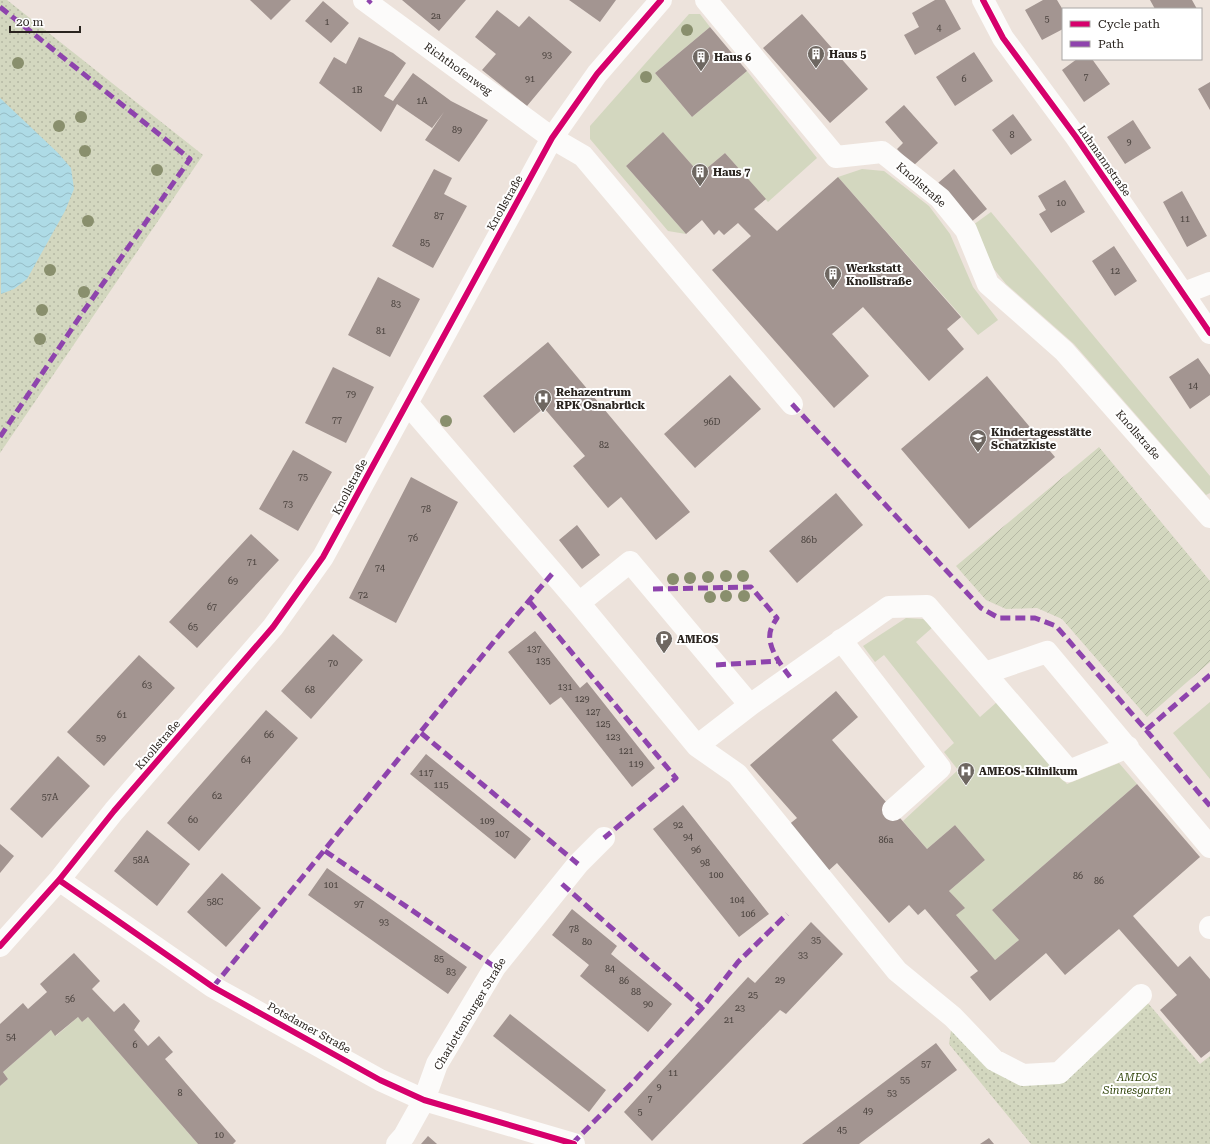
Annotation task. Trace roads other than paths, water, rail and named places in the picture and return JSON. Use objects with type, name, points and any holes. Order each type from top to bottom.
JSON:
[{"type":"street","name":"Richthofenweg","points":[[364,0],[552,138]]},
{"type":"street","name":"Knollstraße","points":[[0,946],[59,880],[114,811],[273,626],[323,557],[552,138],[597,74],[661,0]]},
{"type":"street","name":"Knollstraße","points":[[706,0],[836,157],[882,152],[940,198],[966,230],[988,284],[1064,351],[1210,518]]},
{"type":"street","name":"Luhmannstraße","points":[[983,0],[1004,38],[1076,137],[1210,333]]},
{"type":"street","points":[[552,138],[583,156],[792,404]]},
{"type":"street","points":[[1184,293],[1210,283]]},
{"type":"street","points":[[407,403],[579,603],[697,746],[737,774],[897,970],[953,1017],[994,1060],[1023,1075],[1059,1073],[1141,995]]},
{"type":"street","points":[[579,603],[630,562],[750,705]]},
{"type":"street","points":[[697,746],[750,705],[888,607],[927,606],[1069,771],[1128,748]]},
{"type":"street","points":[[840,640],[940,768],[893,810]]},
{"type":"street","points":[[985,674],[1047,652],[1210,847]]},
{"type":"street","name":"Charlottenburger Straße","points":[[397,1144],[404,1136],[424,1100],[437,1064],[495,967],[578,864],[604,838]]},
{"type":"street","name":"Potsdamer Straße","points":[[59,880],[213,987],[380,1080],[424,1100],[574,1144]]},
{"type":"water","points":[[0,98],[58,153],[71,168],[74,189],[65,211],[27,279],[14,289],[1,294]]},
{"type":"place","name":"Haus 5","points":[[816,69]]},
{"type":"place","name":"Haus 6","points":[[701,72]]},
{"type":"place","name":"Haus 7","points":[[700,187]]},
{"type":"place","name":"Werkstatt Knollstraße","points":[[833,289]]},
{"type":"place","name":"Rehazentrum RPK Osnabrück","points":[[543,413]]},
{"type":"place","name":"Kindertagesstätte Schatzkiste","points":[[978,453]]},
{"type":"place","name":"AMEOS","points":[[664,654]]},
{"type":"place","name":"AMEOS-Klinikum","points":[[966,786]]},
{"type":"park label","name":"AMEOS Sinnesgarten","points":[[1137,1083]]}]
